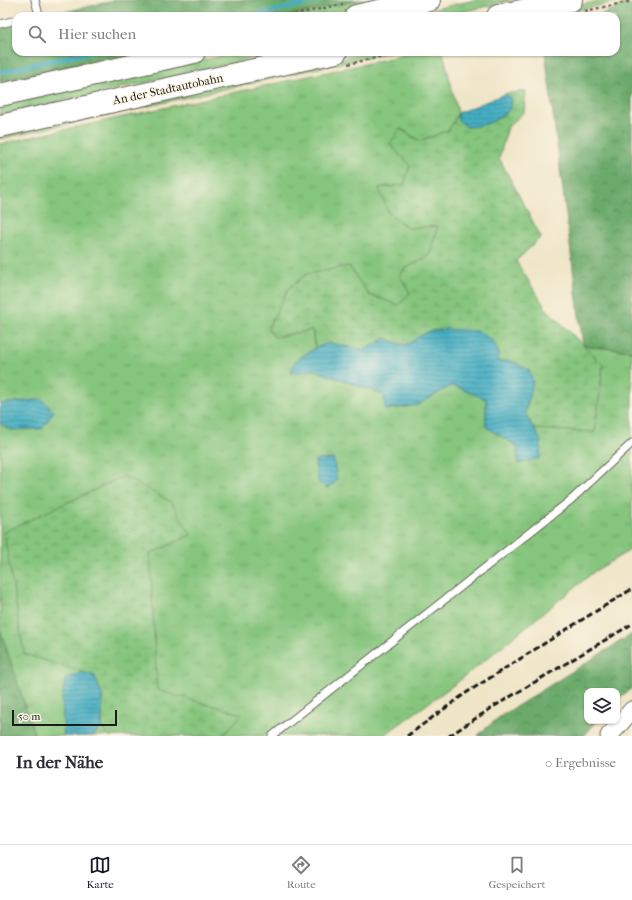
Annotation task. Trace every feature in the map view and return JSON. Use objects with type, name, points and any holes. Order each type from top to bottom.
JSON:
[{"type":"highway","points":[[351,10],[429,0]]},
{"type":"highway","points":[[530,12],[577,6]]},
{"type":"highway","points":[[0,95],[176,56]]},
{"type":"highway","name":"An der Stadtautobahn","points":[[0,126],[318,56]]},
{"type":"street","points":[[609,736],[632,710]]},
{"type":"lane","points":[[35,0],[37,12]]},
{"type":"lane","points":[[0,24],[12,21]]},
{"type":"lane","points":[[272,736],[572,499],[632,443]]},
{"type":"path","points":[[577,6],[632,1]]},
{"type":"path","points":[[330,12],[351,10]]},
{"type":"green space","points":[[117,0],[359,0],[306,12],[64,12]]},
{"type":"green space","points":[[359,0],[387,0],[334,12],[306,12]]},
{"type":"green space","points":[[475,0],[515,0],[461,12],[421,12]]},
{"type":"green space","points":[[604,0],[624,0],[570,12],[550,12]]},
{"type":"green space","points":[[628,3],[632,6],[632,351],[583,346],[546,56],[620,56],[620,12],[607,12]]},
{"type":"green space","points":[[12,26],[12,56],[110,56],[0,81],[0,29]]},
{"type":"green space","points":[[110,56],[132,56],[0,85],[0,81]]},
{"type":"green space","points":[[223,56],[264,56],[0,115],[0,105]]},
{"type":"green space","points":[[352,56],[372,56],[0,139],[0,134]]},
{"type":"green space","points":[[400,56],[444,56],[458,113],[449,130],[420,141],[401,129],[410,165],[404,185],[379,188],[438,226],[429,256],[404,269],[410,293],[398,305],[369,295],[348,266],[274,337],[312,330],[315,348],[296,361],[315,370],[384,395],[385,410],[418,405],[452,385],[486,399],[486,427],[517,446],[518,464],[541,441],[534,429],[595,432],[603,365],[583,346],[632,351],[632,549],[595,571],[459,681],[383,736],[0,736],[0,144]]},
{"type":"green space","points":[[526,91],[524,112],[508,127],[499,158],[541,237],[516,261],[545,307],[603,365],[595,432],[534,429],[525,413],[533,382],[498,362],[429,332],[412,343],[399,344],[386,338],[365,350],[329,343],[315,348],[312,330],[274,337],[268,328],[289,288],[307,274],[349,266],[369,295],[399,305],[410,293],[400,276],[404,269],[429,256],[438,226],[408,228],[388,212],[379,188],[404,185],[410,165],[390,144],[400,129],[420,141],[449,130],[458,113],[458,120],[511,98],[505,94]]},
{"type":"green space","points":[[124,476],[171,502],[191,535],[150,554],[157,690],[242,714],[223,736],[107,736],[102,727],[102,695],[95,676],[24,654],[4,532]]},
{"type":"green space","points":[[0,629],[35,736],[0,736]]},
{"type":"green space","points":[[632,634],[632,688],[620,698],[620,688],[584,688],[584,724],[594,724],[584,736],[477,736],[498,718]]},
{"type":"water","points":[[505,94],[511,98],[510,109],[495,120],[480,126],[467,127],[458,120],[458,113]]},
{"type":"water","points":[[446,329],[478,331],[493,341],[499,353],[498,362],[509,360],[529,370],[533,382],[525,413],[541,441],[540,458],[518,464],[517,446],[486,427],[486,399],[452,385],[418,405],[385,410],[384,395],[315,370],[291,373],[295,361],[315,348],[329,343],[365,350],[386,338],[401,344],[408,344],[428,332]]},
{"type":"water","points":[[42,399],[54,411],[42,429],[10,430],[0,423],[0,404]]},
{"type":"water","points":[[334,459],[337,481],[327,488],[318,482],[315,460]]},
{"type":"water","points":[[82,672],[95,676],[102,695],[102,727],[93,736],[64,736],[62,700],[65,680]]},
{"type":"waterway","points":[[269,12],[322,0]]},
{"type":"waterway","points":[[0,72],[73,56]]},
{"type":"railway","points":[[407,736],[466,693],[632,589]]},
{"type":"railway","points":[[449,736],[493,707],[632,624]]}]
